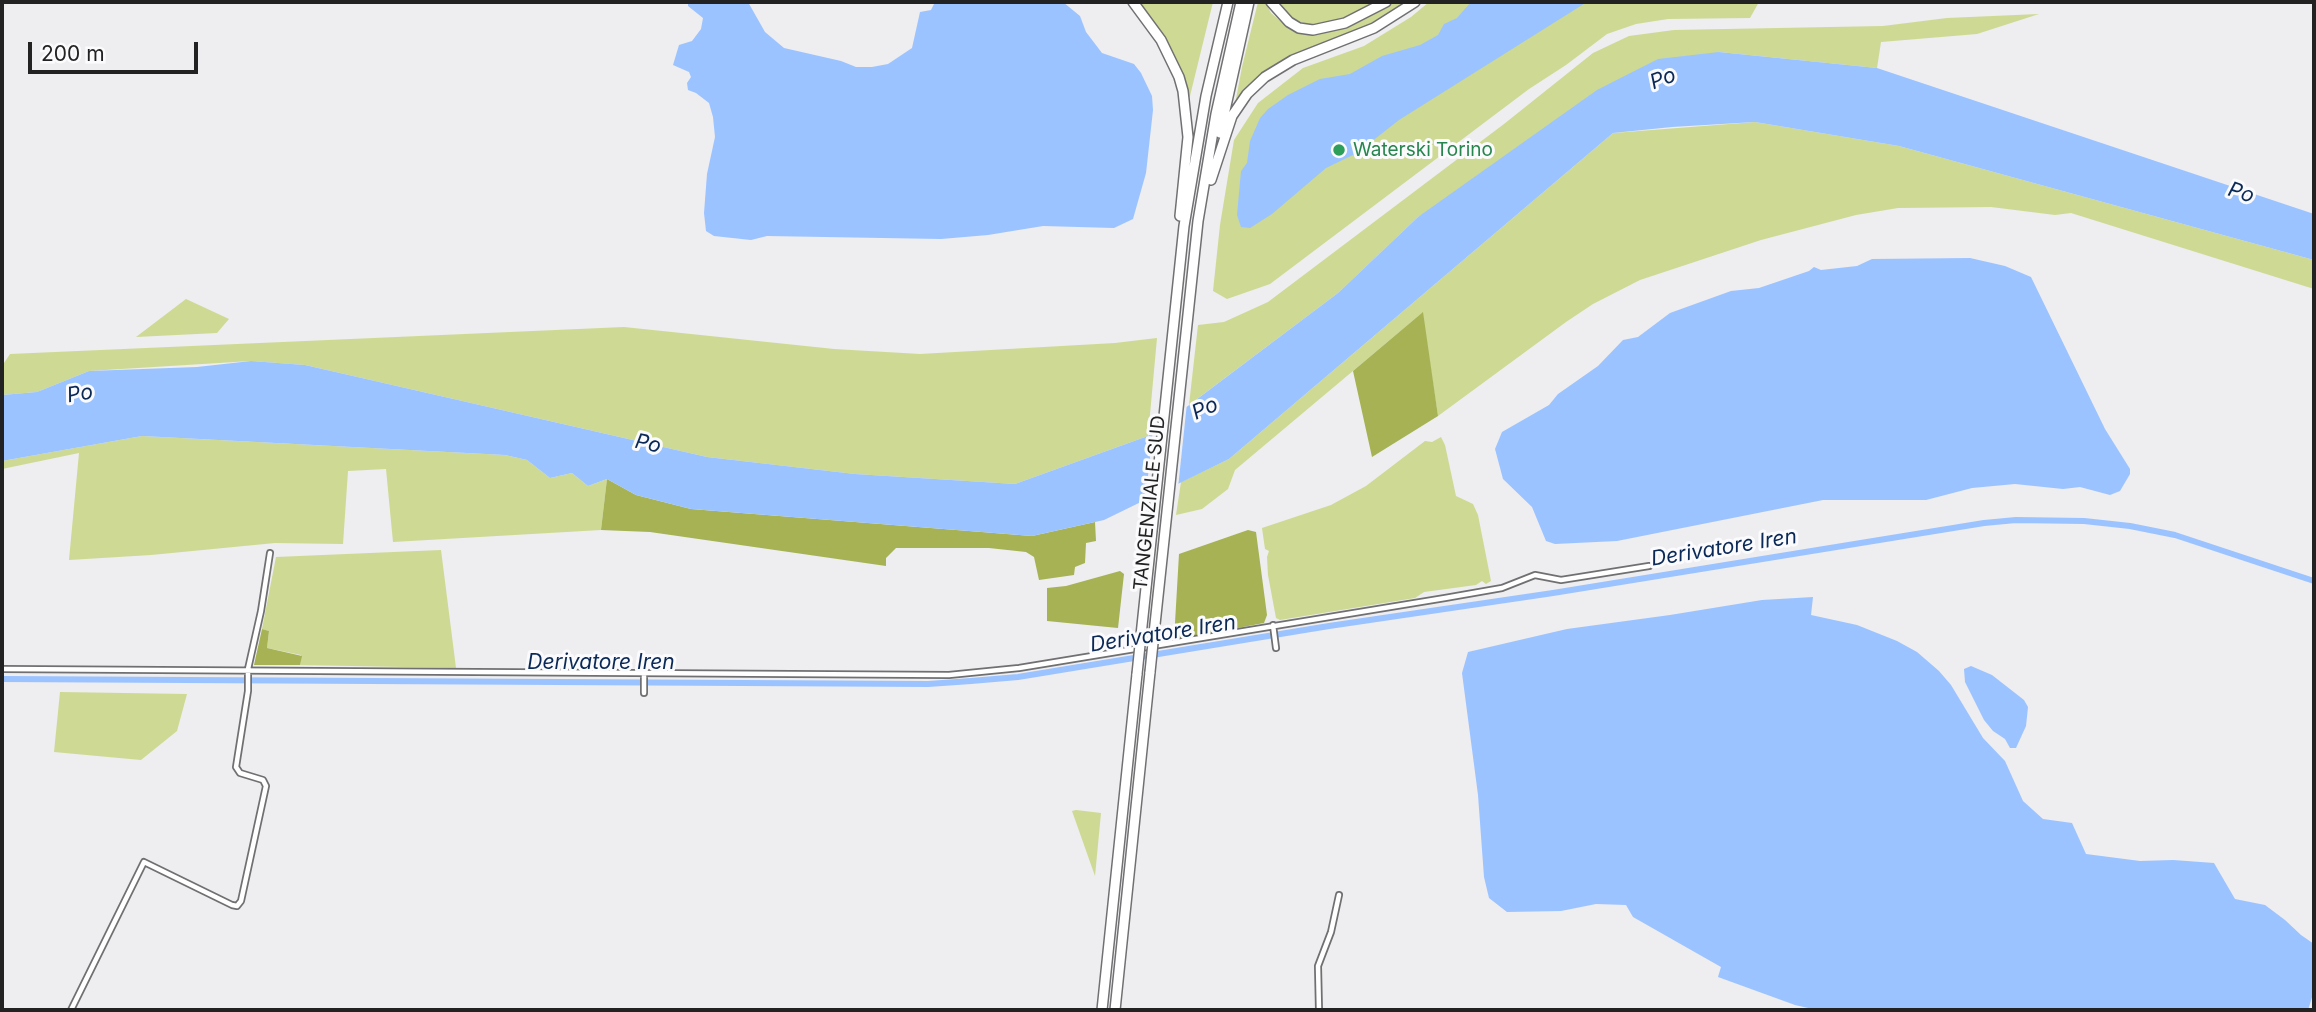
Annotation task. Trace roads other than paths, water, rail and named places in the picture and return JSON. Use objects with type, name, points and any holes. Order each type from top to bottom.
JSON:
[{"type":"highway","points":[[1133,2],[1161,40],[1183,91],[1188,137],[1181,204],[1181,249]]},
{"type":"highway","name":"TANGENZIALE SUD","points":[[1102,1010],[1181,249],[1198,140],[1228,2]]},
{"type":"highway","name":"TANGENZIALE SUD","points":[[1115,1010],[1194,247],[1216,114],[1241,2]]},
{"type":"highway","points":[[1194,247],[1250,2]]},
{"type":"highway","points":[[1271,2],[1289,22],[1299,28],[1313,30],[1345,23],[1386,2]]},
{"type":"highway","points":[[1211,180],[1232,116],[1247,94],[1265,77],[1285,64],[1374,28],[1415,2]]},
{"type":"street","points":[[71,1010],[144,862],[232,905],[237,906],[241,901],[266,786],[263,780],[240,773],[236,767],[248,691],[248,669],[270,553]]},
{"type":"street","points":[[2,669],[206,672],[248,669],[769,676],[949,675],[1019,668],[1502,588],[1535,575],[1561,580],[1649,566]]},
{"type":"street","points":[[1273,625],[1276,648]]},
{"type":"street","points":[[640,666],[644,694]]},
{"type":"street","points":[[1319,1010],[1318,966],[1331,932],[1339,895]]},
{"type":"water","points":[[688,2],[748,2],[765,32],[784,48],[856,67],[872,67],[888,64],[912,48],[920,12],[931,10],[935,2],[1063,2],[1080,16],[1086,32],[1102,53],[1134,64],[1152,96],[1146,173],[1133,219],[1114,228],[1043,226],[941,239],[767,236],[751,240],[714,236],[706,231],[704,213],[707,174],[715,137],[713,117],[709,103],[688,90],[687,83],[691,77],[689,72],[673,65],[679,45],[692,41],[701,29],[703,18],[688,6]]},
{"type":"water","points":[[1471,2],[1587,2],[1399,120],[1357,153],[1326,168],[1272,214],[1250,228],[1241,227],[1237,215],[1241,171],[1247,163],[1250,141],[1260,118],[1268,109],[1288,95],[1320,79],[1350,74],[1382,56],[1420,45],[1438,35],[1444,24],[1457,18]]},
{"type":"water","name":"Po","points":[[1719,52],[1877,68],[2314,214],[2314,260],[1899,146],[1755,122],[1672,127],[1613,133],[1229,459],[1104,520],[1032,536],[691,509],[636,495],[607,479],[588,486],[572,473],[550,478],[527,460],[505,455],[142,436],[2,461],[2,395],[37,392],[89,371],[197,367],[251,361],[305,365],[707,457],[855,474],[1015,484],[1148,436],[1338,293],[1418,217],[1597,90],[1658,59]]},
{"type":"water","points":[[1970,258],[2005,266],[2031,277],[2105,429],[2130,469],[2120,491],[2110,495],[2080,487],[2063,489],[2015,484],[1972,488],[1926,500],[1823,500],[1617,541],[1555,544],[1546,541],[1532,507],[1503,479],[1495,449],[1502,432],[1549,405],[1558,394],[1598,366],[1623,340],[1638,337],[1670,313],[1731,291],[1759,288],[1814,267],[1821,270],[1857,266],[1872,259]]},
{"type":"water","points":[[1813,597],[1811,615],[1857,625],[1897,641],[1917,652],[1939,671],[1951,685],[1983,738],[2005,761],[2023,801],[2043,819],[2072,823],[2086,854],[2140,861],[2214,863],[2235,899],[2265,905],[2314,944],[2314,991],[2308,1010],[1817,1010],[1795,1005],[1718,977],[1721,967],[1633,917],[1626,905],[1596,904],[1561,911],[1507,912],[1489,898],[1484,877],[1478,795],[1462,673],[1468,652],[1567,629],[1762,600]]},
{"type":"water","points":[[1971,666],[1992,675],[2024,700],[2028,707],[2026,726],[2016,748],[2010,748],[2005,739],[1993,731],[1984,720],[1965,682],[1964,669]]},
{"type":"waterway","name":"Derivatore Iren","points":[[2,679],[928,684],[971,681],[1018,677],[2016,520],[2084,521],[2175,535],[2314,581]]},
{"type":"place","name":"Waterski Torino","points":[[1339,150]]}]
